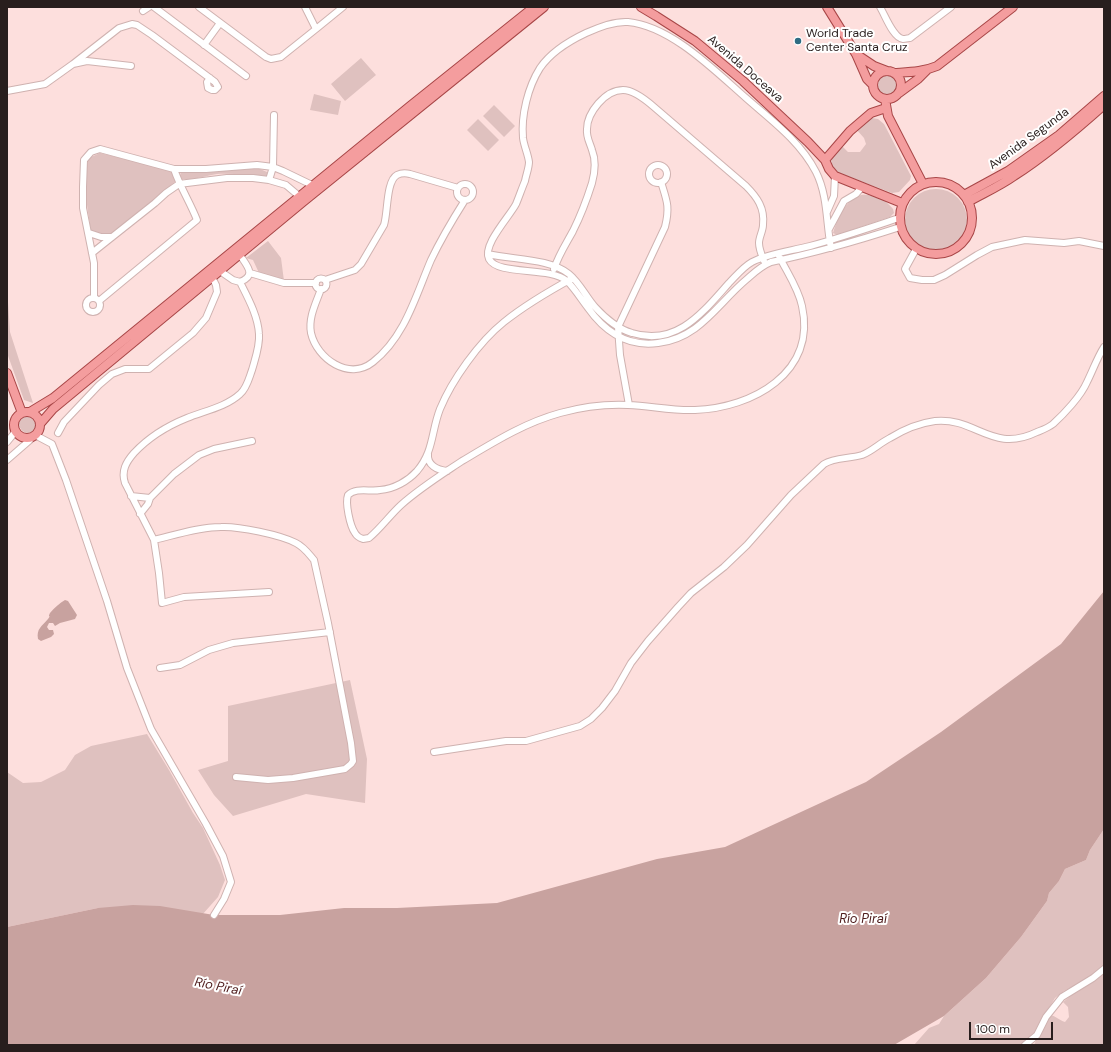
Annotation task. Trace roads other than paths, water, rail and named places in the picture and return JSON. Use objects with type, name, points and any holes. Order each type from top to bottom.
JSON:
[{"type":"main road","points":[[534,7],[312,185],[301,199],[240,254],[53,409],[40,424],[40,428],[33,436],[22,437],[16,431],[14,423],[15,419],[53,398],[301,199],[544,7]]},
{"type":"main road","name":"Avenida Doceava","points":[[641,7],[686,35],[712,54],[803,137],[824,160],[835,176]]},
{"type":"main road","points":[[827,7],[856,54],[867,79],[873,85],[876,94],[885,103],[888,116],[923,184]]},
{"type":"main road","points":[[873,85],[873,81],[877,75],[890,72],[916,72],[927,70],[936,66],[1013,7]]},
{"type":"main road","points":[[856,54],[874,66],[890,72],[900,80],[901,89],[899,93]]},
{"type":"main road","points":[[824,160],[850,131],[885,103],[918,80],[927,70]]},
{"type":"main road","name":"Avenida Segunda","points":[[966,198],[1008,172],[1059,135],[1104,96]]},
{"type":"main road","name":"Avenida Segunda","points":[[966,198],[1014,177],[1071,135],[1104,105]]},
{"type":"main road","points":[[835,176],[902,203]]},
{"type":"main road","points":[[941,182],[949,184],[957,189],[966,198],[972,212],[971,228],[964,242],[956,249],[936,255],[925,253],[908,243],[903,235],[899,222],[902,203],[915,188],[923,184],[941,182]]},
{"type":"main road","points":[[7,373],[26,412],[37,416],[40,424]]},
{"type":"street","points":[[143,11],[149,7]]},
{"type":"street","points":[[154,7],[246,76]]},
{"type":"street","points":[[199,7],[266,57],[271,59],[281,57],[343,7]]},
{"type":"street","points":[[305,7],[316,29]]},
{"type":"street","points":[[880,7],[894,33],[904,40],[910,38],[951,7]]},
{"type":"street","points":[[831,248],[821,183],[816,172],[800,148],[791,138],[704,62],[680,44],[644,25],[627,22],[610,24],[573,39],[554,52],[540,68],[528,96],[524,123],[523,137],[529,160],[525,181],[516,204],[492,241],[488,254],[489,260],[498,266],[553,274],[567,282],[593,316],[610,332],[618,337],[633,342],[647,344],[659,343],[681,337],[699,326],[741,284],[766,264],[781,261],[831,248],[853,242],[899,222]]},
{"type":"street","points":[[204,45],[220,23]]},
{"type":"street","points":[[7,91],[45,84],[119,28],[132,24],[137,25],[152,35],[210,78]]},
{"type":"street","points":[[73,64],[87,61],[131,66]]},
{"type":"street","points":[[553,274],[560,251],[572,232],[583,209],[594,172],[593,154],[586,131],[588,120],[593,109],[600,102],[615,91],[623,90],[630,91],[642,97],[731,172],[755,195],[760,204],[763,215],[763,224],[759,242],[766,264]]},
{"type":"street","points":[[269,180],[273,168],[274,115]]},
{"type":"street","points":[[174,168],[179,184],[192,206],[197,220],[96,300],[92,253],[83,208],[82,187],[84,160],[91,152],[100,149],[174,168],[206,169],[257,165],[283,171],[312,185]]},
{"type":"street","points":[[316,283],[320,278],[325,280],[355,270],[361,264],[384,226],[390,186],[397,175],[402,173],[410,174],[458,188],[464,184],[469,184],[473,188],[472,196],[465,200],[444,234],[431,260],[410,312],[399,333],[386,350],[374,362],[367,366],[352,370],[329,362],[314,342],[311,332],[311,322],[321,289],[326,286],[325,280]]},
{"type":"street","points":[[826,212],[834,196],[835,176]]},
{"type":"street","points":[[92,253],[179,184],[227,178],[253,178],[269,180],[286,185],[301,199]]},
{"type":"street","points":[[630,405],[620,354],[618,327],[665,227],[668,216],[668,207],[661,182]]},
{"type":"street","points":[[829,229],[844,201],[856,194],[862,187]]},
{"type":"street","points":[[458,188],[459,196],[465,200]]},
{"type":"street","points":[[834,196],[844,201]]},
{"type":"street","points":[[488,254],[555,266],[573,278],[596,308],[618,327],[634,334],[646,336],[667,334],[682,329],[700,315],[747,266],[763,257],[899,222]]},
{"type":"street","points":[[89,234],[101,237],[112,237]]},
{"type":"street","points":[[916,249],[905,269],[910,278],[934,280],[946,275],[976,255],[992,248],[1025,240],[1064,243],[1079,241],[1104,245]]},
{"type":"street","points":[[240,254],[248,266],[250,273]]},
{"type":"street","points":[[573,278],[504,322],[490,335],[473,356],[454,382],[442,404],[428,454],[417,471],[405,482],[390,488],[381,490],[353,491],[348,495],[346,503],[353,530],[356,535],[367,540],[400,506],[430,481],[493,442],[528,424],[560,413],[588,407],[630,405],[690,410],[727,406],[750,399],[770,387],[781,378],[797,355],[802,341],[804,321],[798,293],[778,254]]},
{"type":"street","points":[[220,271],[233,280],[240,282],[248,277],[250,273]]},
{"type":"street","points":[[250,273],[284,283],[316,283]]},
{"type":"street","points":[[58,434],[64,422],[99,385],[112,374],[125,369],[149,369],[193,334],[206,318],[217,292],[216,285],[212,277]]},
{"type":"street","points":[[240,282],[257,321],[259,334],[258,346],[253,365],[244,390],[232,400],[171,425],[156,434],[131,457],[125,466],[123,475],[131,496],[154,540],[162,603],[184,597],[268,592]]},
{"type":"street","points":[[316,283],[317,287],[321,289]]},
{"type":"street","points":[[434,752],[506,741],[526,741],[580,726],[591,719],[602,708],[615,691],[631,663],[648,640],[691,593],[724,567],[747,545],[791,496],[824,464],[829,461],[860,456],[910,428],[935,421],[955,422],[994,438],[1013,440],[1027,437],[1051,425],[1079,396],[1087,383],[1096,358],[1104,347]]},
{"type":"street","points":[[7,442],[16,431]]},
{"type":"street","points":[[7,460],[33,436],[52,444],[66,480],[107,601],[127,668],[151,729],[223,856],[231,882],[224,899],[214,915]]},
{"type":"street","points":[[140,514],[148,504],[150,498],[174,474],[199,455],[214,449],[252,441]]},
{"type":"street","points":[[428,454],[428,458],[432,465],[439,470],[447,471]]},
{"type":"street","points":[[131,496],[150,498]]},
{"type":"street","points":[[154,540],[221,527],[258,532],[295,542],[305,549],[314,560],[330,632],[353,761],[345,769],[292,778],[268,780],[236,777]]},
{"type":"street","points":[[160,668],[180,664],[209,650],[233,643],[330,632]]},
{"type":"street","points":[[1025,1045],[1037,1035],[1046,1017],[1062,997],[1093,978],[1104,969]]},
{"type":"water","name":"Río Piraí","points":[[1104,591],[1104,829],[1090,850],[1086,860],[1065,869],[1059,881],[1049,893],[1047,901],[1021,937],[986,978],[944,1016],[894,1045],[7,1045],[7,927],[98,908],[133,905],[160,906],[214,915],[280,915],[344,908],[397,908],[497,903],[657,859],[725,847],[866,782],[941,732],[1061,644]]},
{"type":"water","points":[[65,600],[68,601],[77,615],[75,619],[55,626],[53,623],[49,623],[47,627],[49,630],[53,630],[54,634],[51,637],[41,641],[38,639],[40,628],[49,618],[50,613]]},
{"type":"place","name":"World Trade Center Santa Cruz","points":[[798,41]]}]
